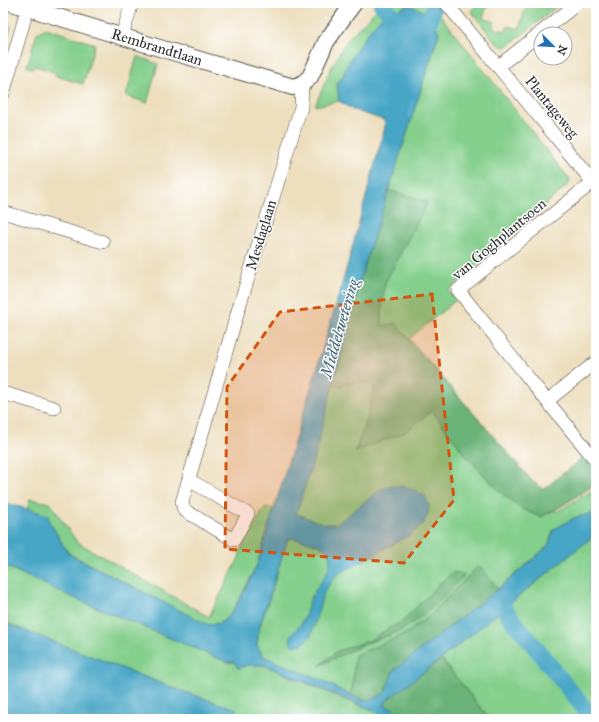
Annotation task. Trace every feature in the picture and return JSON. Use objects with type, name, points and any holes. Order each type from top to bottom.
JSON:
[{"type":"street","name":"Rembrandtlaan","points":[[12,3],[29,5],[166,50],[293,87],[302,84]]},
{"type":"street","points":[[122,36],[132,3]]},
{"type":"street","points":[[302,84],[310,77],[326,42],[354,3]]},
{"type":"street","points":[[446,3],[498,66],[578,3]]},
{"type":"street","points":[[3,94],[29,5]]},
{"type":"street","name":"Plantageweg","points":[[498,66],[594,184]]},
{"type":"street","name":"Mesdaglaan","points":[[189,480],[248,514],[234,540],[184,510],[182,502],[240,304],[301,107],[302,84]]},
{"type":"street","name":"van Goghplantsoen","points":[[592,456],[458,290],[594,184]]},
{"type":"street","points":[[3,212],[103,242]]},
{"type":"street","points":[[548,401],[596,362]]},
{"type":"street","points":[[3,393],[54,408]]},
{"type":"highlighted area","points":[[432,294],[454,500],[404,563],[225,549],[227,387],[280,312]]},
{"type":"green space","points":[[385,3],[431,3],[570,180],[570,183],[448,291],[456,300],[409,339],[557,512],[596,488],[596,510],[591,514],[576,517],[553,531],[548,546],[498,589],[494,584],[388,678],[386,690],[365,701],[260,656],[257,645],[259,629],[270,597],[352,318],[393,192],[388,190],[439,33],[434,22],[428,15],[409,5],[380,18],[348,63],[343,76],[337,83],[339,101],[315,106],[331,68],[347,40],[378,8]]},
{"type":"green space","points":[[478,3],[488,3],[483,18],[495,22],[493,28],[506,31],[508,26],[519,29],[527,3],[540,3],[539,6],[549,9],[551,3],[559,5],[508,46],[503,47],[497,44],[471,11]]},
{"type":"green space","points":[[3,15],[5,15],[11,28],[3,52]]},
{"type":"green space","points":[[46,28],[95,44],[83,84],[56,76],[52,71],[35,66],[33,68],[27,67],[37,33]]},
{"type":"green space","points":[[137,56],[158,64],[147,103],[126,96]]},
{"type":"green space","points":[[388,190],[428,202],[386,281],[382,302],[382,326],[395,323],[533,482],[544,489],[584,456],[592,466],[596,463],[596,484],[562,506],[541,517],[522,509],[501,493],[467,457],[432,411],[405,432],[355,452],[367,419],[374,386],[358,382],[333,386],[361,277]]},
{"type":"green space","points":[[30,499],[50,503],[77,542],[209,617],[239,558],[241,549],[265,507],[274,509],[257,565],[234,609],[229,617],[220,623],[208,625],[68,553],[49,521],[48,515],[27,509]]},
{"type":"green space","points":[[596,534],[596,719],[490,719],[441,659]]},
{"type":"green space","points":[[3,565],[72,597],[227,662],[234,662],[238,668],[249,665],[264,665],[345,700],[368,708],[389,719],[241,719],[235,709],[173,688],[3,622]]},
{"type":"green space","points":[[479,565],[498,589],[393,671],[385,693],[371,700],[359,699],[348,694],[352,690],[355,655],[407,633],[428,617]]},
{"type":"green space","points":[[456,572],[465,575],[431,608],[408,626],[319,666],[337,651],[371,640],[389,628],[402,622],[441,582]]},
{"type":"green space","points":[[441,659],[490,719],[413,719],[384,705],[387,700]]},
{"type":"water","points":[[409,5],[420,9],[428,15],[432,19],[439,33],[361,277],[315,455],[296,514],[325,524],[336,524],[381,489],[393,486],[405,487],[424,495],[429,505],[428,514],[424,523],[410,535],[336,575],[323,594],[311,636],[300,645],[292,645],[290,637],[304,619],[312,596],[328,571],[330,559],[328,553],[317,545],[302,540],[288,538],[259,629],[257,645],[263,656],[323,681],[362,701],[372,700],[385,693],[393,671],[498,589],[548,546],[554,529],[576,517],[591,514],[596,510],[596,534],[441,659],[387,700],[384,705],[413,719],[389,719],[368,708],[264,665],[249,665],[238,668],[234,662],[227,662],[72,597],[3,565],[3,502],[48,515],[49,521],[68,553],[208,625],[220,623],[231,613],[257,565],[343,281],[385,127],[384,120],[353,110],[339,101],[337,83],[343,76],[348,63],[359,45],[380,18]]},
{"type":"water","points":[[3,622],[173,688],[236,709],[241,719],[3,719]]},
{"type":"waterway","points":[[381,3],[405,30]]},
{"type":"waterway","name":"Middelwetering","points":[[424,39],[435,3]]},
{"type":"waterway","points":[[497,600],[593,719]]}]
